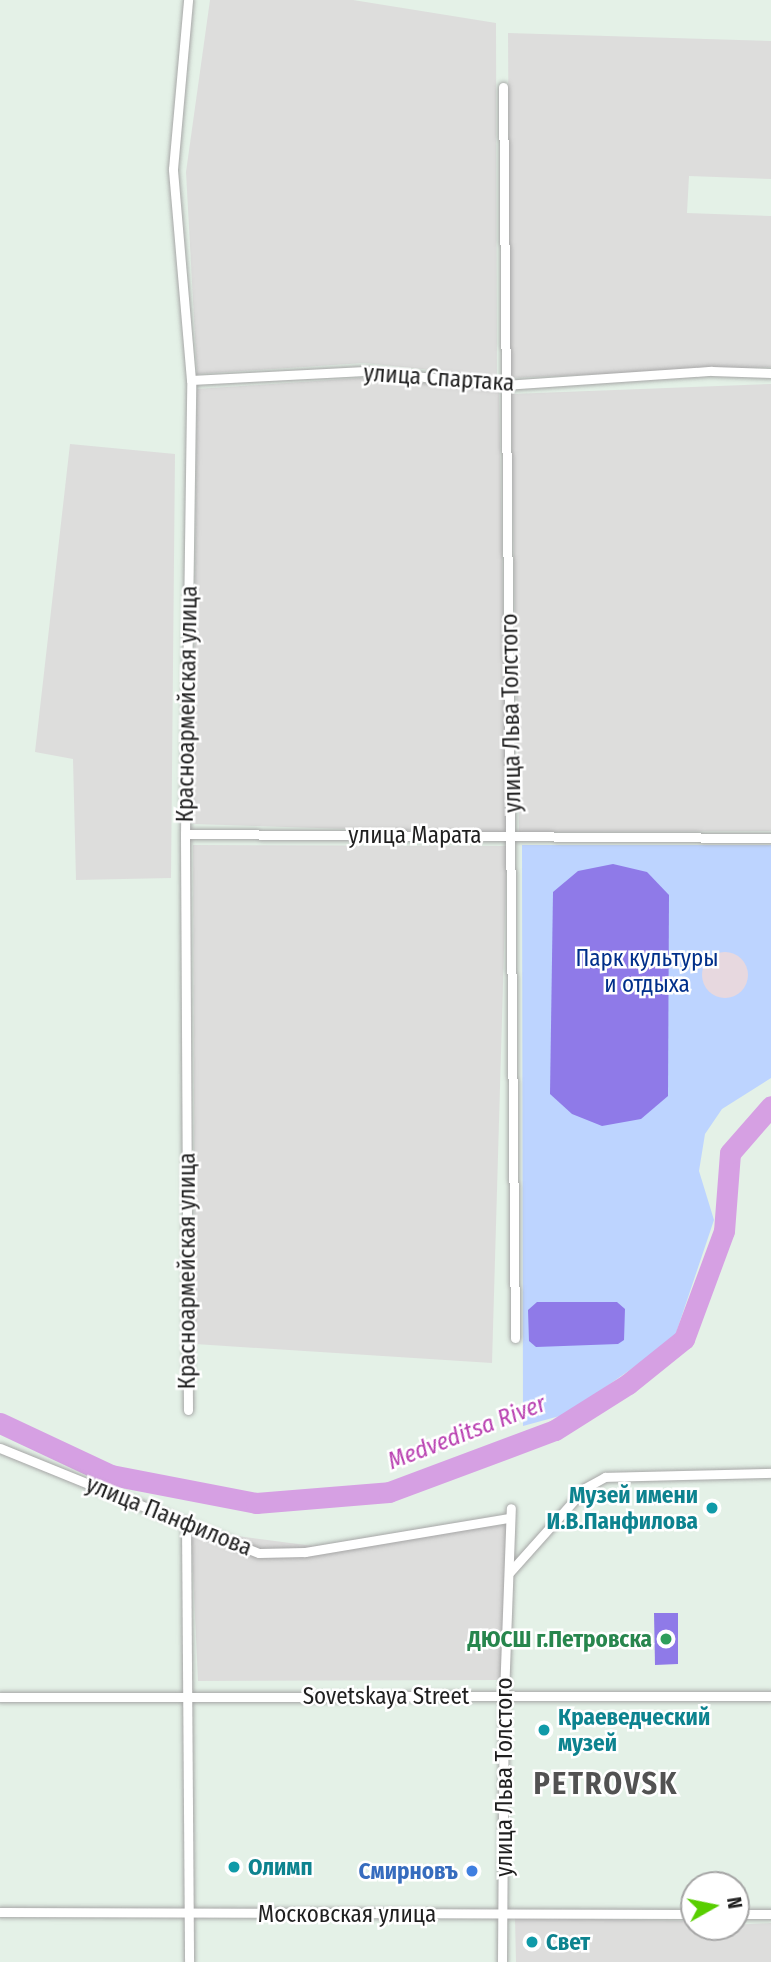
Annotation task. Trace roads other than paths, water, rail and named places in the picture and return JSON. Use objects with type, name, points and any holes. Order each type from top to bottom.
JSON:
[{"type":"street","name":"Красноармейская улица","points":[[188,0],[173,169],[191,380],[185,834],[188,1410]]},
{"type":"street","name":"улица Льва Толстого","points":[[503,87],[504,385],[513,835],[515,1338]]},
{"type":"street","name":"улица Спартака","points":[[191,380],[365,371],[504,385],[712,371],[771,373]]},
{"type":"street","name":"улица Марата","points":[[185,834],[771,838]]},
{"type":"street","name":"улица Панфилова","points":[[0,1448],[259,1553],[305,1552],[510,1513]]},
{"type":"street","points":[[509,1573],[585,1488],[605,1477],[771,1473]]},
{"type":"street","name":"улица Льва Толстого","points":[[502,1962],[504,1695],[510,1513]]},
{"type":"street","points":[[186,1522],[189,1962]]},
{"type":"street","name":"Sovetskaya Street","points":[[0,1697],[771,1696]]},
{"type":"street","name":"Московская улица","points":[[0,1913],[680,1914]]},
{"type":"street","points":[[750,1914],[771,1914]]},
{"type":"waterway","name":"Medveditsa River","points":[[0,1423],[111,1475],[256,1503],[389,1492],[555,1430],[628,1384],[684,1339],[724,1231],[730,1153],[771,1106]]},
{"type":"place","name":"Музей имени И.В.Панфилова","points":[[712,1508]]},
{"type":"place","name":"ДЮСШ г.Петровска","points":[[666,1639]]},
{"type":"place","name":"Краеведческий музей","points":[[544,1730]]},
{"type":"place","name":"Олимп","points":[[234,1867]]},
{"type":"place","name":"Смирновъ","points":[[472,1871]]},
{"type":"place","name":"Свет","points":[[532,1942]]},
{"type":"district","name":"PETROVSK","points":[[606,1784]]},
{"type":"park label","name":"Парк культуры и отдыха","points":[[647,971]]}]
